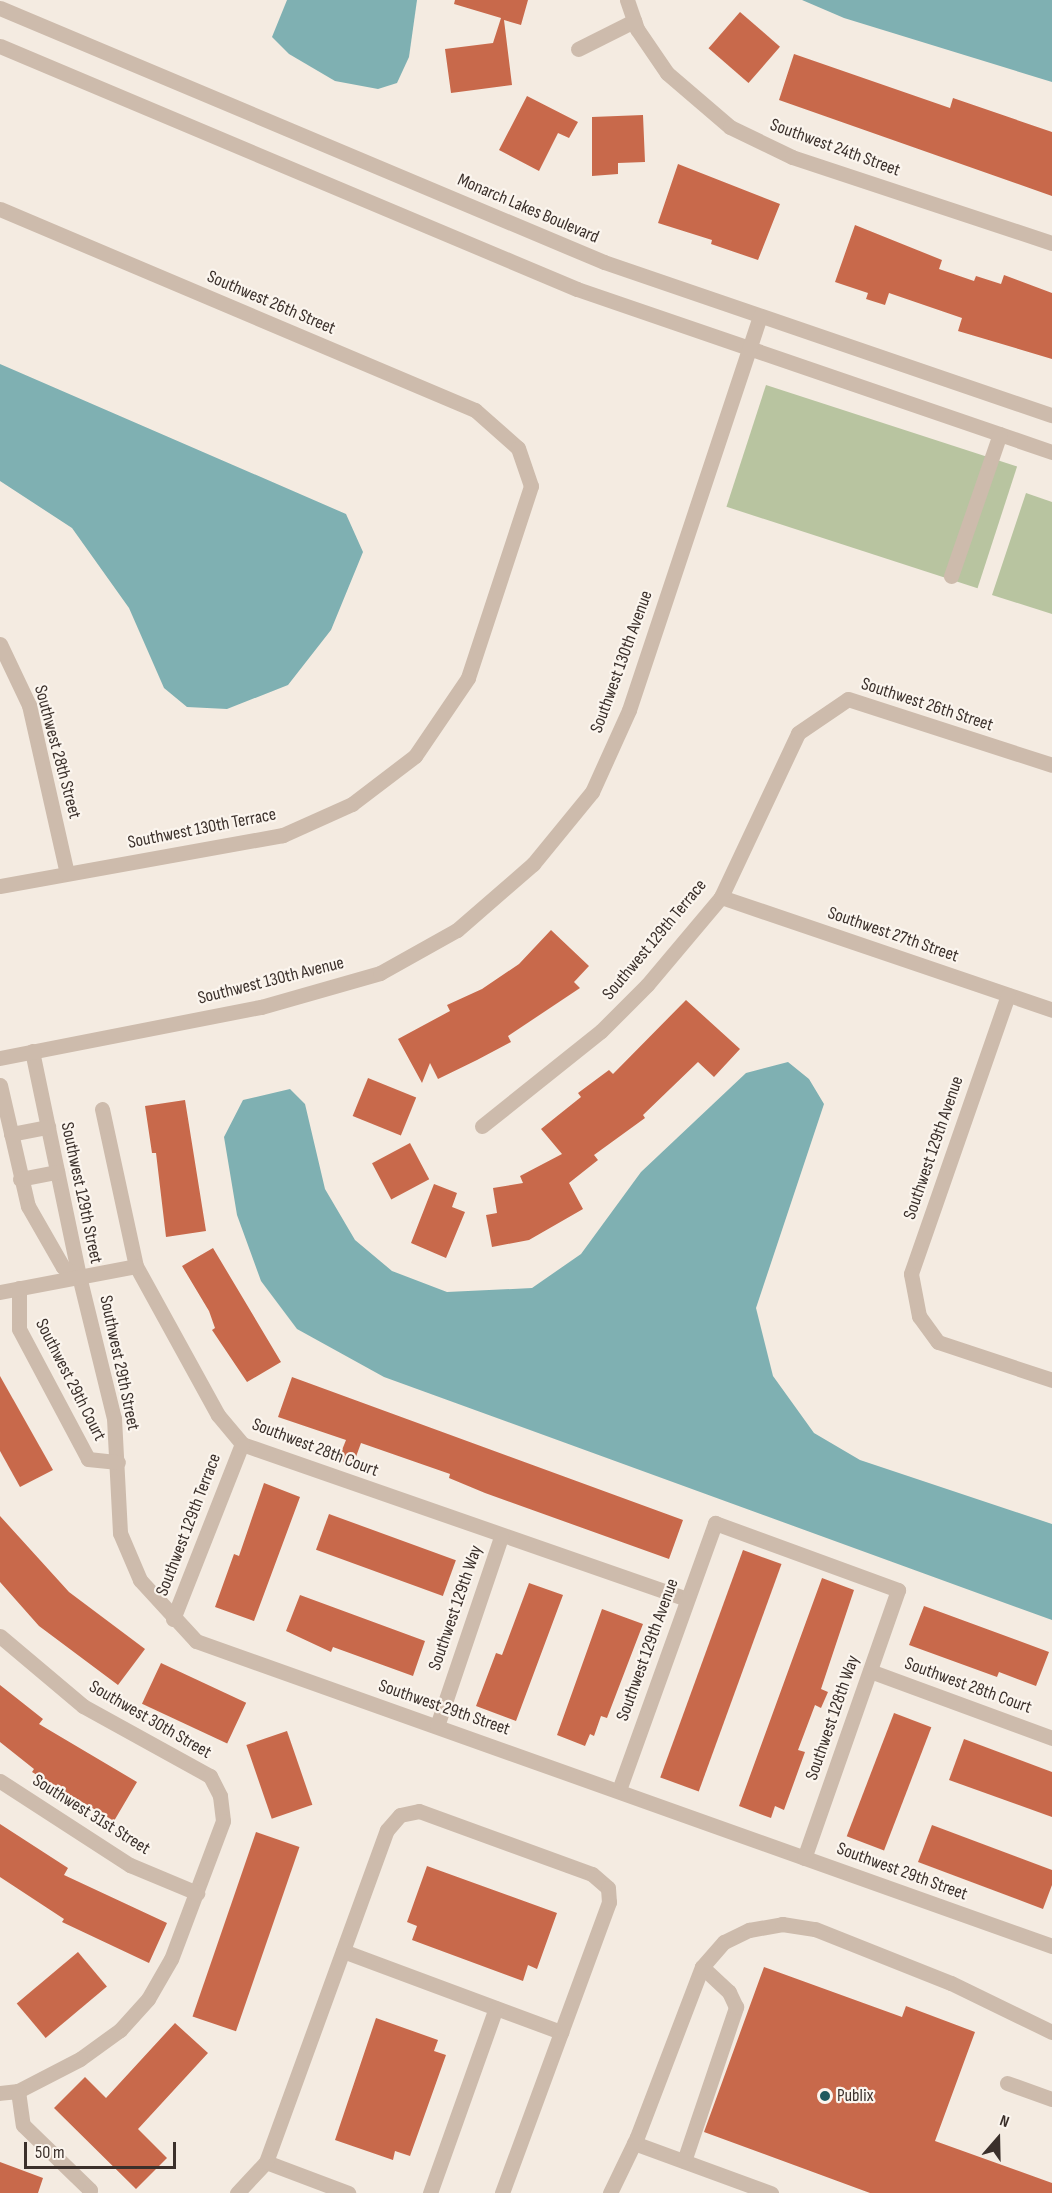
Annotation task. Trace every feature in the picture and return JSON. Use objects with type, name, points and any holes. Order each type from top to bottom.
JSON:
[{"type":"street","name":"Southwest 24th Street","points":[[627,0],[634,21],[667,73],[730,127],[792,157],[1052,243]]},
{"type":"street","name":"Monarch Lakes Boulevard","points":[[0,8],[604,262],[1052,415]]},
{"type":"street","points":[[578,49],[634,21]]},
{"type":"street","points":[[0,46],[577,289],[748,350],[1052,452]]},
{"type":"street","name":"Southwest 26th Street","points":[[0,208],[475,410],[518,448]]},
{"type":"street","name":"Southwest 130th Avenue","points":[[0,1058],[261,1007],[380,973],[457,930],[533,864],[592,792],[629,710],[760,316]]},
{"type":"street","points":[[951,576],[1000,434]]},
{"type":"street","name":"Southwest 130th Terrace","points":[[0,886],[283,835],[352,804],[415,756],[468,678],[531,486],[518,448]]},
{"type":"street","name":"Southwest 28th Street","points":[[0,644],[29,705],[67,873]]},
{"type":"street","name":"Southwest 26th Street","points":[[798,733],[848,699],[1052,765]]},
{"type":"street","name":"Southwest 129th Terrace","points":[[482,1126],[601,1031],[647,985],[721,897],[798,733]]},
{"type":"street","name":"Southwest 27th Street","points":[[721,897],[1052,1010]]},
{"type":"street","name":"Southwest 129th Avenue","points":[[1008,995],[911,1274],[919,1316],[938,1342],[1052,1380]]},
{"type":"street","name":"Southwest 129th Street","points":[[32,1052],[79,1276]]},
{"type":"street","name":"Southwest 129th Street","points":[[0,1085],[28,1206],[63,1267],[79,1276]]},
{"type":"street","name":"Southwest 28th Court","points":[[102,1109],[136,1266],[218,1415],[242,1444],[501,1537],[686,1599]]},
{"type":"street","points":[[11,1134],[48,1126]]},
{"type":"street","points":[[20,1179],[57,1172]]},
{"type":"street","points":[[0,1292],[136,1266]]},
{"type":"street","name":"Southwest 29th Street","points":[[79,1276],[114,1418],[120,1533],[140,1580],[173,1619],[196,1641],[1052,1946]]},
{"type":"street","name":"Southwest 29th Court","points":[[19,1288],[19,1329],[87,1459],[118,1462]]},
{"type":"street","name":"Southwest 129th Terrace","points":[[173,1619],[242,1444]]},
{"type":"street","name":"Southwest 129th Avenue","points":[[619,1790],[715,1523],[898,1590]]},
{"type":"street","name":"Southwest 129th Way","points":[[437,1726],[501,1537]]},
{"type":"street","name":"Southwest 128th Way","points":[[804,1858],[898,1590]]},
{"type":"street","name":"Southwest 30th Street","points":[[0,1636],[83,1706],[210,1776],[220,1796],[223,1821],[197,1893]]},
{"type":"street","name":"Southwest 28th Court","points":[[870,1671],[1052,1738]]},
{"type":"street","name":"Southwest 31st Street","points":[[0,1781],[130,1865],[197,1893]]},
{"type":"street","points":[[237,2193],[266,2162],[387,1830],[400,1815],[419,1811],[581,1870],[608,1888],[609,1902],[502,2193]]},
{"type":"street","points":[[0,2093],[18,2091],[80,2059],[120,2030],[148,1999],[171,1959],[197,1893]]},
{"type":"street","points":[[610,2193],[634,2143],[702,1967],[714,1952],[738,1935],[762,1926],[799,1925],[926,1972],[1052,2032]]},
{"type":"street","points":[[343,1951],[561,2032]]},
{"type":"street","points":[[684,2161],[736,2007],[729,1992],[702,1967]]},
{"type":"street","points":[[430,2193],[496,2008]]},
{"type":"street","points":[[1007,2083],[1052,2099]]},
{"type":"street","points":[[18,2091],[23,2125],[90,2190],[89,2193]]},
{"type":"street","points":[[634,2143],[771,2193]]},
{"type":"street","points":[[266,2162],[348,2193]]},
{"type":"green space","points":[[766,385],[1017,467],[978,588],[726,507]]},
{"type":"green space","points":[[1026,493],[1052,502],[1052,614],[992,595]]},
{"type":"water","points":[[287,0],[417,0],[409,57],[397,83],[378,89],[335,81],[289,54],[272,37]]},
{"type":"water","points":[[802,0],[1052,0],[1052,82],[844,18]]},
{"type":"water","points":[[0,364],[346,514],[363,552],[331,630],[288,685],[227,709],[187,707],[164,688],[129,608],[72,528],[0,481]]},
{"type":"water","points":[[788,1062],[809,1079],[824,1104],[756,1308],[773,1376],[814,1433],[860,1460],[1052,1524],[1052,1620],[384,1377],[297,1329],[261,1281],[237,1215],[224,1137],[243,1100],[290,1089],[305,1104],[325,1189],[355,1240],[392,1271],[447,1292],[532,1288],[581,1254],[641,1172],[746,1073]]},
{"type":"building","points":[[455,0],[528,0],[521,25],[504,20],[512,85],[451,93],[445,49],[493,43],[501,18],[454,4]]},
{"type":"building","points":[[740,12],[780,47],[749,83],[709,48]]},
{"type":"building","points":[[794,54],[950,108],[953,98],[1052,132],[1052,196],[779,100]]},
{"type":"building","points":[[527,96],[578,122],[569,138],[558,133],[539,171],[499,150]]},
{"type":"building","points":[[643,115],[645,162],[618,163],[618,174],[592,176],[592,117]]},
{"type":"building","points":[[678,164],[780,204],[758,260],[711,244],[712,240],[658,223]]},
{"type":"building","points":[[855,225],[942,260],[939,269],[974,281],[976,276],[1001,284],[1004,275],[1052,293],[1052,359],[958,331],[962,318],[889,293],[885,305],[866,299],[868,293],[835,282]]},
{"type":"building","points":[[551,930],[589,966],[574,982],[580,988],[508,1036],[511,1042],[477,1060],[438,1079],[430,1063],[422,1083],[398,1039],[450,1011],[447,1005],[482,989],[519,964]]},
{"type":"building","points":[[686,1000],[740,1049],[714,1077],[698,1062],[643,1115],[645,1118],[594,1155],[598,1160],[569,1183],[583,1209],[529,1240],[492,1247],[486,1215],[497,1213],[493,1188],[523,1183],[520,1176],[562,1154],[541,1129],[581,1097],[578,1093],[609,1070],[613,1074]]},
{"type":"building","points":[[368,1078],[416,1097],[401,1135],[353,1116]]},
{"type":"building","points":[[185,1100],[206,1231],[166,1237],[156,1153],[152,1153],[145,1106]]},
{"type":"building","points":[[410,1143],[429,1179],[391,1199],[372,1163]]},
{"type":"building","points":[[434,1184],[457,1193],[452,1207],[465,1212],[446,1258],[411,1243]]},
{"type":"building","points":[[213,1248],[281,1362],[247,1382],[212,1330],[215,1328],[209,1311],[182,1266]]},
{"type":"building","points":[[0,1376],[53,1470],[20,1487],[0,1451]]},
{"type":"building","points":[[292,1377],[683,1520],[669,1559],[485,1493],[449,1478],[450,1474],[361,1443],[353,1465],[338,1460],[346,1440],[278,1417]]},
{"type":"building","points":[[264,1483],[300,1497],[254,1621],[215,1607],[234,1554],[239,1556]]},
{"type":"building","points":[[329,1514],[456,1560],[443,1596],[316,1550]]},
{"type":"building","points":[[0,1516],[69,1592],[145,1649],[118,1685],[39,1626],[0,1582]]},
{"type":"building","points":[[743,1550],[782,1564],[699,1791],[660,1777]]},
{"type":"building","points":[[822,1578],[854,1590],[821,1689],[828,1692],[821,1708],[815,1705],[798,1750],[805,1752],[784,1810],[775,1806],[771,1818],[739,1806]]},
{"type":"building","points":[[529,1583],[563,1595],[516,1721],[476,1706],[496,1653],[502,1655]]},
{"type":"building","points":[[300,1595],[425,1641],[413,1676],[333,1647],[331,1652],[286,1631]]},
{"type":"building","points":[[924,1606],[1049,1652],[1036,1686],[999,1672],[997,1677],[909,1645]]},
{"type":"building","points":[[602,1609],[643,1624],[607,1718],[601,1716],[594,1736],[590,1734],[585,1746],[557,1735]]},
{"type":"building","points":[[161,1663],[246,1703],[227,1744],[142,1704]]},
{"type":"building","points":[[0,1685],[43,1719],[39,1724],[137,1782],[114,1821],[32,1772],[34,1769],[0,1742]]},
{"type":"building","points":[[894,1713],[931,1727],[884,1851],[847,1836]]},
{"type":"building","points":[[287,1731],[312,1805],[272,1819],[246,1745]]},
{"type":"building","points":[[964,1739],[1052,1772],[1052,1817],[949,1780]]},
{"type":"building","points":[[0,1824],[68,1868],[64,1875],[167,1923],[149,1963],[62,1922],[64,1919],[0,1877]]},
{"type":"building","points":[[932,1825],[1052,1870],[1052,1885],[1043,1909],[918,1862]]},
{"type":"building","points":[[256,1832],[299,1847],[236,2031],[193,2016]]},
{"type":"building","points":[[427,1866],[557,1913],[537,1969],[528,1965],[523,1981],[412,1940],[417,1926],[407,1922]]},
{"type":"building","points":[[78,1952],[107,1986],[46,2038],[17,2003]]},
{"type":"building","points":[[764,1967],[902,2017],[906,2006],[975,2032],[935,2141],[1052,2183],[1052,2193],[870,2193],[704,2132]]},
{"type":"building","points":[[376,2018],[438,2040],[434,2051],[446,2055],[410,2156],[395,2151],[393,2160],[335,2140]]},
{"type":"building","points":[[175,2023],[208,2053],[138,2129],[167,2158],[136,2189],[54,2108],[85,2077],[106,2098]]},
{"type":"building","points":[[0,2162],[43,2178],[38,2193],[0,2193]]},
{"type":"place","name":"Publix","points":[[825,2096]]}]
